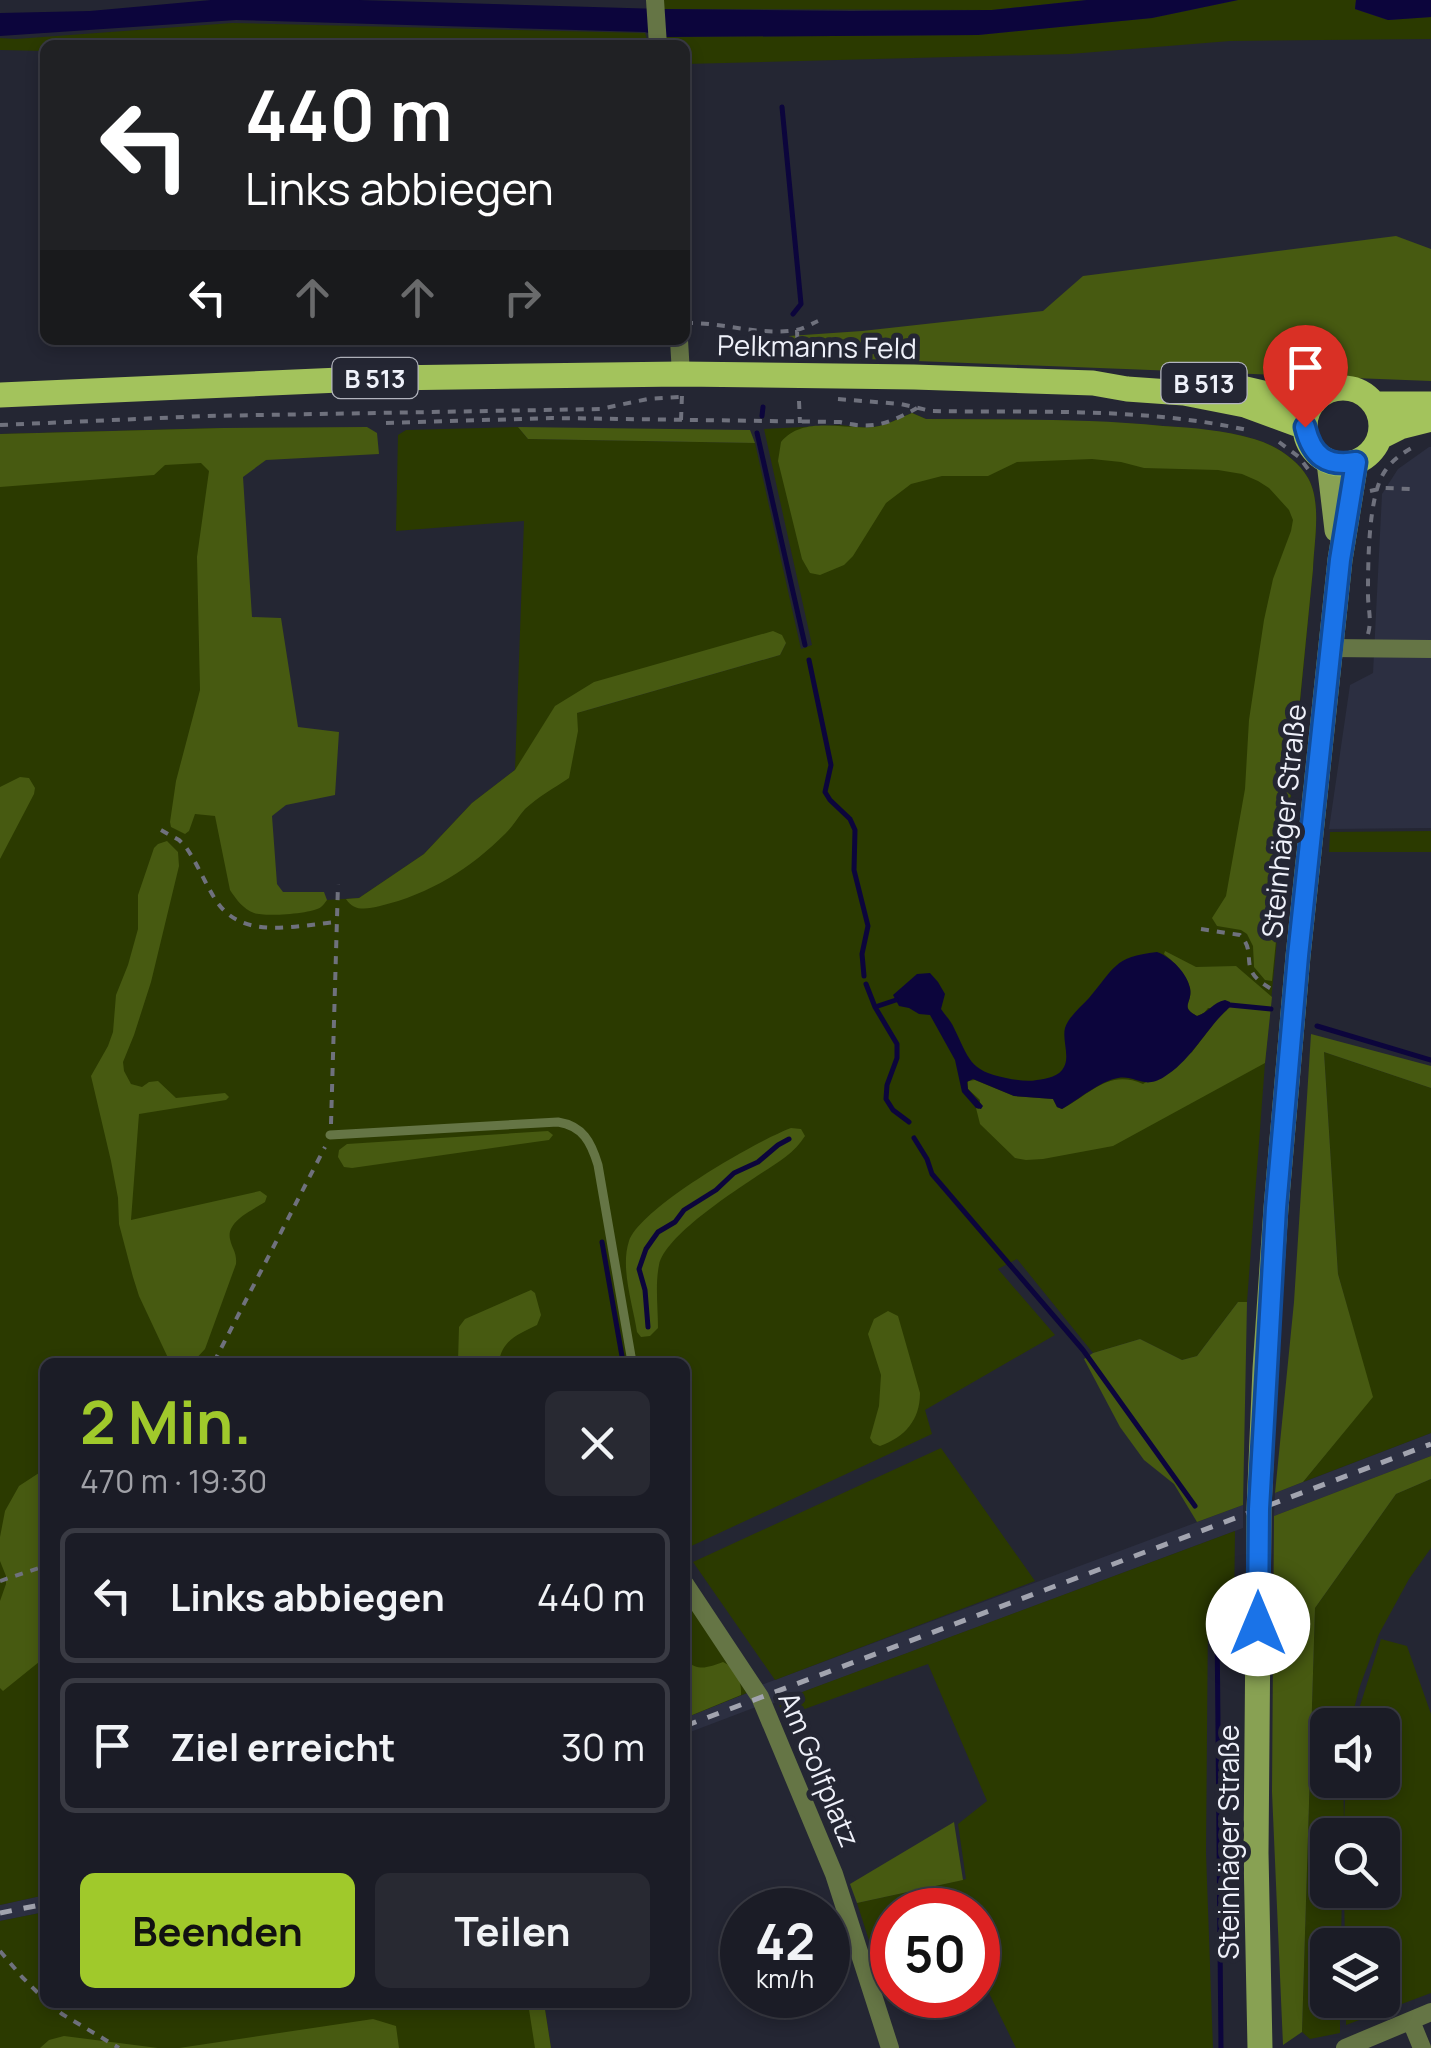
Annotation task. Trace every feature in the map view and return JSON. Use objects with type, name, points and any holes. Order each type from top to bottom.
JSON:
[{"type":"main road","name":"Pelkmanns Feld","points":[[0,395],[386,378],[682,386],[914,377],[1093,382],[1127,378],[1184,381],[1314,402]]},
{"type":"main road","name":"Pelkmanns Feld","points":[[1093,382],[1217,398],[1305,427]]},
{"type":"main road","points":[[1345,388],[1361,392],[1374,404],[1380,414],[1380,437],[1371,452],[1356,462],[1330,462],[1308,442],[1307,414],[1328,391],[1345,388]]},
{"type":"main road","points":[[1374,404],[1431,404]]},
{"type":"main road","points":[[1380,437],[1400,427],[1427,430]]},
{"type":"main road","name":"Steinhäger Straße","points":[[1330,462],[1353,491]]},
{"type":"main road","name":"Steinhäger Straße","points":[[1260,2048],[1256,1854],[1259,1509],[1276,1208],[1294,994],[1340,560],[1356,462]]},
{"type":"street","points":[[655,0],[658,40]]},
{"type":"street","points":[[679,345],[682,386]]},
{"type":"street","points":[[1332,648],[1431,649]]},
{"type":"street","name":"Am Golfplatz","points":[[690,1592],[760,1697],[834,1874],[890,2048]]},
{"type":"street","points":[[1345,2048],[1431,2012]]},
{"type":"street","points":[[1365,2048],[1403,2025]]},
{"type":"street","points":[[1403,2025],[1422,2048]]},
{"type":"lane","points":[[330,1136],[558,1122],[578,1129],[588,1139],[598,1165],[631,1358]]},
{"type":"path","points":[[690,322],[743,330],[797,330],[818,321]]},
{"type":"path","points":[[797,330],[798,356]]},
{"type":"path","points":[[0,425],[206,416],[600,409],[648,399],[682,386],[681,420]]},
{"type":"path","points":[[793,397],[812,397]]},
{"type":"path","points":[[830,398],[931,411],[1128,415],[1200,422],[1263,434]]},
{"type":"path","points":[[800,401],[800,422]]},
{"type":"path","points":[[386,423],[552,418],[840,422],[861,427],[890,422],[918,408]]},
{"type":"path","points":[[1353,491],[1384,471],[1427,430]]},
{"type":"path","points":[[1278,442],[1299,457],[1319,490],[1410,489]]},
{"type":"path","points":[[1353,491],[1371,620],[1364,648]]},
{"type":"path","points":[[161,830],[185,846],[220,906],[238,922],[261,928],[337,922]]},
{"type":"path","points":[[216,1358],[330,1136],[338,884]]},
{"type":"path","points":[[1201,929],[1240,934],[1246,942],[1247,964],[1258,980],[1278,993],[1294,994]]},
{"type":"path","points":[[0,1582],[40,1568]]},
{"type":"path","points":[[0,1950],[40,1995]]},
{"type":"path","points":[[55,2008],[119,2048]]},
{"type":"shaded area","points":[[211,0],[851,11],[992,10],[1087,0],[1238,0],[1152,18],[978,35],[664,37],[645,32],[236,20],[0,36],[0,13],[90,11]]},
{"type":"shaded area","points":[[1356,0],[1431,0],[1431,17],[1388,20],[1355,9]]},
{"type":"shaded area","points":[[1429,447],[1431,828],[1329,829],[1350,685],[1373,673],[1382,494],[1398,469]]},
{"type":"shaded area","points":[[1157,952],[1186,977],[1192,1013],[1201,1015],[1225,1000],[1230,1007],[1183,1062],[1164,1077],[1151,1082],[1111,1080],[1062,1109],[1053,1099],[1014,1096],[973,1079],[967,1082],[968,1089],[983,1106],[976,1108],[962,1092],[955,1060],[930,1015],[899,1006],[893,995],[917,974],[930,973],[945,994],[941,1009],[977,1067],[1006,1078],[1041,1080],[1062,1070],[1066,1063],[1067,1024],[1110,972],[1131,957]]},
{"type":"shaded area","points":[[1431,1433],[1431,1456],[1274,1516],[1275,1493]]},
{"type":"shaded area","points":[[1243,1505],[1243,1528],[1235,1531],[771,1704],[761,1685]]},
{"type":"shaded area","points":[[747,1693],[756,1707],[690,1732],[690,1716]]},
{"type":"shaded area","points":[[40,1896],[40,1913],[0,1921],[0,1905]]},
{"type":"green space","points":[[660,0],[1087,0],[992,10],[661,9]]},
{"type":"green space","points":[[1238,0],[1356,0],[1355,9],[1388,20],[1431,17],[1431,39],[1230,41],[1070,54],[690,64],[690,40],[664,40],[978,35],[1152,18]]},
{"type":"green space","points":[[232,23],[645,33],[647,40],[40,40],[40,51],[0,50],[0,38]]},
{"type":"green space","points":[[1396,236],[1431,249],[1431,381],[790,356],[789,336],[1043,311],[1083,276]]},
{"type":"green space","points":[[912,413],[926,419],[1104,422],[1220,432],[1254,439],[1277,449],[1308,478],[1315,499],[1313,569],[1265,1063],[1247,1302],[1238,1302],[1197,1356],[1182,1360],[1140,1339],[1093,1353],[1017,1259],[998,1269],[1055,1335],[925,1410],[932,1434],[690,1547],[690,1358],[40,1358],[40,1896],[0,1905],[0,434],[223,428],[261,904],[359,898],[424,854],[472,803],[515,770],[524,521],[396,531],[398,435],[406,430],[518,427],[528,439],[755,443],[801,649],[812,645],[764,429],[840,425],[869,428]],"holes":[[[786,643],[780,655],[577,713]]]},
{"type":"green space","points":[[912,413],[926,419],[1104,422],[1220,431],[1277,449],[1308,478],[1315,499],[1316,534],[1272,981],[1265,980],[1254,967],[1253,946],[1247,934],[1217,926],[1212,918],[1226,896],[1245,789],[1249,720],[1264,620],[1273,579],[1291,531],[1293,520],[1289,510],[1269,488],[1242,474],[1144,468],[1092,459],[1017,462],[988,476],[942,476],[911,484],[886,503],[844,565],[820,575],[810,573],[802,559],[778,461],[781,442],[812,426],[874,427]]},
{"type":"green space","points":[[367,427],[377,433],[379,454],[266,460],[243,477],[252,617],[281,618],[298,727],[339,732],[335,795],[286,805],[272,816],[277,884],[283,892],[324,892],[327,900],[321,907],[308,911],[254,913],[230,890],[215,816],[195,814],[185,834],[171,827],[170,822],[176,781],[200,690],[197,557],[209,471],[201,463],[165,465],[154,475],[0,487],[0,434]]},
{"type":"green space","points":[[518,427],[750,430],[755,443],[528,439]]},
{"type":"green space","points":[[773,631],[782,635],[786,643],[780,655],[577,713],[578,731],[569,778],[525,809],[492,846],[448,879],[416,895],[366,909],[357,908],[346,899],[359,898],[424,854],[472,803],[515,770],[555,706],[594,682]]},
{"type":"green space","points":[[20,777],[29,778],[34,794],[0,859],[0,787]]},
{"type":"green space","points":[[1431,831],[1431,852],[1329,852],[1330,832]]},
{"type":"green space","points":[[167,841],[178,852],[179,866],[151,982],[123,1062],[124,1071],[131,1084],[142,1087],[158,1081],[176,1098],[225,1093],[229,1097],[139,1114],[131,1220],[260,1191],[267,1196],[265,1202],[232,1227],[230,1239],[236,1264],[205,1349],[197,1358],[168,1358],[139,1296],[119,1224],[111,1161],[91,1076],[113,1032],[116,995],[138,929],[138,895],[158,844]]},
{"type":"green space","points":[[1165,951],[1196,967],[1236,966],[1272,997],[1265,1063],[1113,1146],[1043,1159],[1015,1158],[980,1124],[976,1108],[979,1109],[980,1100],[968,1089],[968,1081],[975,1080],[1014,1096],[1053,1099],[1062,1109],[1110,1081],[1143,1084],[1192,1052],[1227,1010],[1208,1008],[1197,1016],[1192,1013],[1188,1007],[1188,983]]},
{"type":"green space","points":[[1311,1034],[1431,1066],[1431,1088],[1324,1052],[1338,1274],[1373,1397],[1303,1482],[1275,1493],[1294,1302]]},
{"type":"green space","points":[[1324,1052],[1431,1088],[1431,1433],[1303,1482],[1372,1397],[1338,1274]]},
{"type":"green space","points":[[791,1128],[801,1129],[805,1136],[795,1148],[673,1241],[659,1265],[658,1328],[650,1336],[641,1337],[626,1263],[629,1241],[638,1227],[701,1177]]},
{"type":"green space","points":[[548,1131],[553,1135],[549,1140],[352,1168],[344,1167],[338,1157],[339,1150],[347,1144]]},
{"type":"green space","points":[[531,1290],[541,1315],[537,1325],[508,1343],[500,1358],[458,1358],[459,1327],[465,1319]]},
{"type":"green space","points":[[1238,1302],[1247,1302],[1243,1505],[1197,1522],[1174,1484],[1144,1460],[1120,1427],[1084,1359],[1140,1339],[1182,1360],[1197,1356]]},
{"type":"green space","points":[[888,1311],[898,1316],[920,1393],[909,1426],[897,1438],[880,1446],[870,1438],[879,1406],[881,1375],[868,1334],[874,1319]]},
{"type":"green space","points":[[941,1448],[1035,1581],[775,1680],[693,1562]]},
{"type":"green space","points":[[1431,1456],[1431,1479],[1396,1494],[1315,1608],[1302,2032],[1283,2045],[1272,1792],[1274,1516]]},
{"type":"green space","points":[[40,1472],[40,1657],[39,1662],[3,1691],[0,1601],[6,1576],[0,1561],[0,1537],[5,1511],[19,1486]]},
{"type":"green space","points":[[1431,1479],[1431,1548],[1379,1634],[1354,1708],[1312,1708],[1315,1608],[1396,1494]]},
{"type":"green space","points":[[1235,1531],[1234,1610],[1208,1615],[1206,1853],[1213,2048],[1016,2048],[1000,2016],[1000,1888],[925,1888],[966,1879],[958,1824],[987,1801],[928,1664],[783,1717],[778,1701]]},
{"type":"green space","points":[[690,1604],[747,1693],[690,1716]]},
{"type":"green space","points":[[1381,1639],[1407,1646],[1431,1714],[1431,1993],[1400,2005],[1400,1928],[1345,1928],[1344,1908],[1400,1908],[1400,1818],[1344,1818],[1345,1798],[1400,1798],[1400,1708],[1359,1708]]},
{"type":"green space","points":[[690,1664],[728,1664],[737,1675],[741,1695],[690,1716]]},
{"type":"green space","points":[[1310,1771],[1310,1798],[1343,1798],[1344,1818],[1310,1818],[1310,1908],[1342,1908],[1341,1928],[1310,1928],[1310,2018],[1340,2018],[1340,2033],[1310,2039],[1302,2032]]},
{"type":"green space","points":[[954,1822],[963,1880],[926,1888],[870,1888],[870,1900],[857,1903],[850,1884]]},
{"type":"green space","points":[[870,1900],[870,1944],[857,1903]]},
{"type":"green space","points":[[40,1913],[40,2008],[545,2008],[551,2048],[0,2048],[0,1921]]},
{"type":"green space","points":[[529,2008],[545,2008],[551,2048],[535,2048]]},
{"type":"green space","points":[[1346,2018],[1365,2018],[1346,2025]]},
{"type":"green space","points":[[373,2019],[396,2026],[399,2048],[179,2048]]},
{"type":"green space","points":[[64,2036],[158,2048],[40,2048],[49,2040]]},
{"type":"waterway","points":[[782,107],[801,304],[793,314]]},
{"type":"waterway","points":[[762,416],[763,407]]},
{"type":"waterway","points":[[757,433],[805,645]]},
{"type":"waterway","points":[[809,660],[831,765],[825,792],[855,830],[854,870],[868,926],[862,954],[864,976]]},
{"type":"waterway","points":[[866,984],[897,1044],[886,1099],[909,1122]]},
{"type":"waterway","points":[[875,1007],[896,1000]]},
{"type":"waterway","points":[[1230,1005],[1271,1009]]},
{"type":"waterway","points":[[1317,1026],[1431,1060]]},
{"type":"waterway","points":[[914,1138],[932,1174],[1083,1350],[1195,1506]]},
{"type":"waterway","points":[[648,1327],[639,1269],[658,1232],[734,1173],[758,1162],[789,1139]]},
{"type":"waterway","points":[[602,1242],[622,1358]]},
{"type":"waterway","points":[[1217,1621],[1221,2048]]},
{"type":"railway","points":[[690,1724],[1431,1444]]},
{"type":"railway","points":[[0,1913],[40,1905]]},
{"type":"route","points":[[1258,1624],[1265,1369],[1276,1208],[1340,560],[1356,462],[1330,462],[1317,454],[1308,442],[1305,427]]}]
